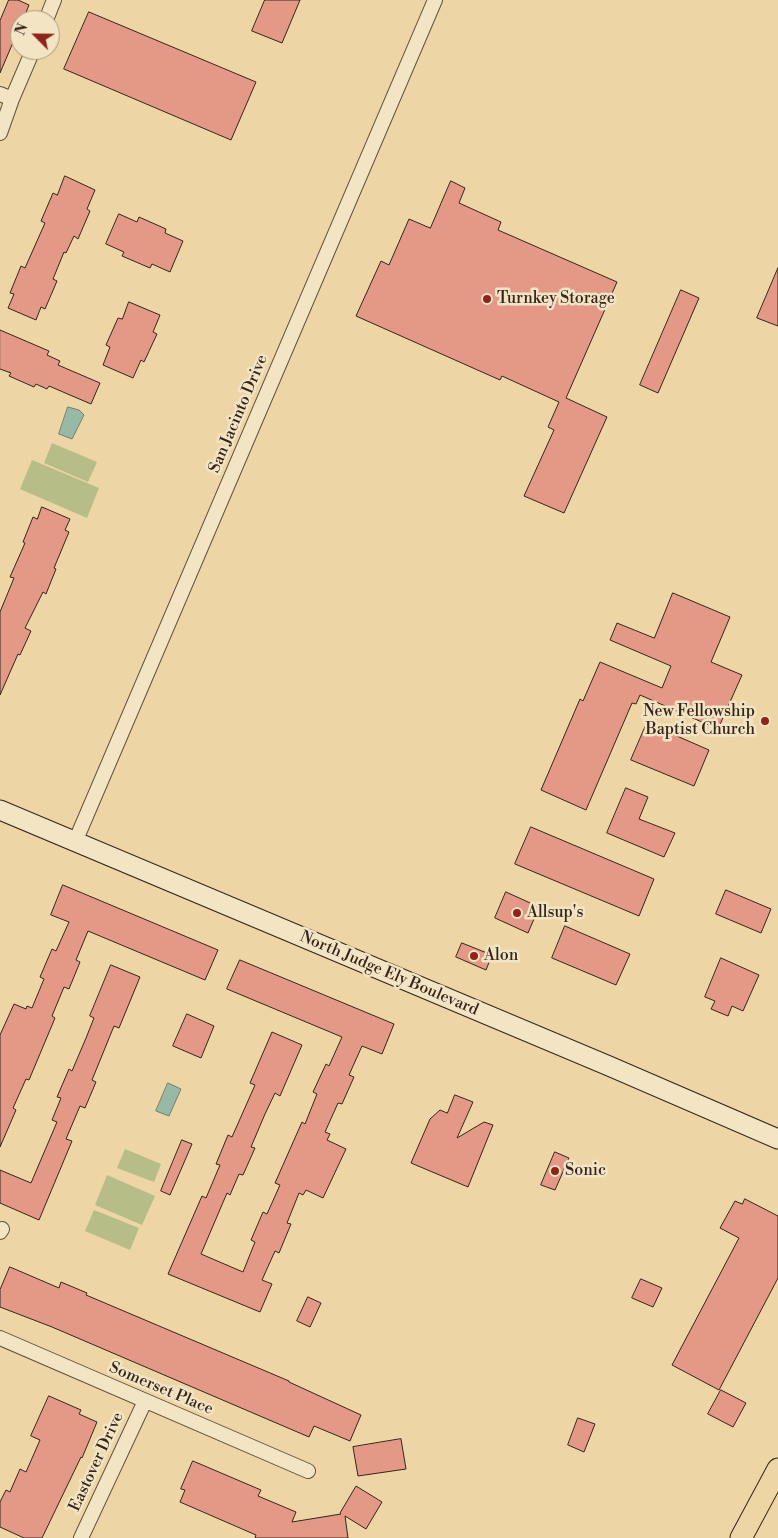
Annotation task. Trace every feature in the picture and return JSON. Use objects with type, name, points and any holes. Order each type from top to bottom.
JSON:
[{"type":"main road","name":"North Judge Ely Boulevard","points":[[0,810],[778,1139]]},
{"type":"main road","points":[[741,1538],[778,1470]]},
{"type":"street","name":"San Jacinto Drive","points":[[75,842],[435,0]]},
{"type":"street","points":[[0,133],[6,96],[27,60]]},
{"type":"street","name":"Somerset Place","points":[[0,1338],[308,1471]]},
{"type":"street","name":"Eastover Drive","points":[[81,1538],[145,1402]]},
{"type":"green space","points":[[52,443],[97,462],[88,482],[44,463]]},
{"type":"green space","points":[[32,460],[99,488],[87,518],[20,489]]},
{"type":"green space","points":[[125,1149],[161,1164],[154,1182],[117,1168]]},
{"type":"green space","points":[[107,1175],[155,1196],[142,1225],[95,1205]]},
{"type":"green space","points":[[94,1210],[139,1228],[130,1250],[85,1231]]},
{"type":"shaded area","points":[[68,407],[79,410],[84,415],[72,439],[59,434]]},
{"type":"shaded area","points":[[168,1083],[181,1089],[169,1116],[156,1111]]},
{"type":"building","points":[[9,0],[18,0],[29,5],[27,10],[10,10],[10,50],[0,73],[0,21]]},
{"type":"building","points":[[265,0],[300,0],[282,43],[252,31]]},
{"type":"building","points":[[89,12],[256,82],[231,140],[64,69]]},
{"type":"building","points":[[65,176],[95,190],[87,209],[90,211],[78,239],[74,236],[66,253],[64,252],[53,279],[57,281],[45,309],[41,307],[36,320],[8,308],[14,294],[10,293],[21,266],[25,268],[45,223],[41,221],[53,193],[57,195]]},
{"type":"building","name":"Turnkey Storage","points":[[451,181],[465,188],[459,203],[501,222],[498,230],[617,282],[566,398],[607,417],[564,513],[524,496],[554,430],[548,427],[559,402],[502,376],[500,380],[356,316],[381,261],[389,265],[409,219],[430,228]]},
{"type":"building","points":[[119,214],[137,222],[139,217],[166,229],[165,233],[183,241],[170,272],[152,264],[150,268],[122,256],[124,252],[106,244]]},
{"type":"building","points":[[778,268],[778,326],[757,318]]},
{"type":"building","points":[[681,290],[699,298],[658,393],[640,385]]},
{"type":"building","points":[[129,302],[160,315],[153,332],[157,334],[144,362],[141,360],[133,378],[103,365],[110,347],[106,345],[118,318],[122,319]]},
{"type":"building","points":[[0,330],[49,351],[47,355],[60,361],[58,365],[100,383],[91,404],[49,386],[47,389],[36,384],[34,387],[9,376],[11,373],[0,369]]},
{"type":"building","points":[[42,507],[70,519],[65,530],[69,532],[54,568],[56,569],[46,594],[43,592],[25,628],[31,631],[20,655],[18,654],[0,695],[0,612],[14,578],[10,577],[25,543],[23,542],[33,517],[37,519]]},
{"type":"building","points":[[673,593],[730,617],[711,662],[742,675],[718,729],[640,695],[636,704],[632,703],[586,810],[541,790],[580,699],[583,701],[600,662],[662,688],[671,666],[610,640],[617,623],[654,638]]},
{"type":"building","points":[[647,723],[709,750],[694,786],[631,760]]},
{"type":"building","points":[[626,788],[648,797],[639,819],[675,833],[664,857],[607,833]]},
{"type":"building","points":[[531,827],[654,879],[639,916],[515,864]]},
{"type":"building","points":[[63,885],[218,950],[205,980],[88,931],[76,960],[80,962],[69,989],[64,987],[52,1016],[55,1018],[29,1080],[26,1079],[13,1108],[16,1110],[0,1147],[0,1035],[14,1004],[26,1009],[27,1006],[32,1008],[44,979],[40,977],[52,949],[56,951],[69,922],[51,915]]},
{"type":"building","points":[[726,890],[771,909],[761,933],[716,914]]},
{"type":"building","name":"Allsup's","points":[[506,892],[539,907],[528,933],[495,918]]},
{"type":"building","points":[[565,926],[630,954],[616,985],[552,958]]},
{"type":"building","name":"Alon","points":[[462,943],[492,955],[486,970],[456,957]]},
{"type":"building","points":[[721,958],[759,975],[743,1011],[732,1006],[728,1016],[711,1009],[715,1001],[705,997]]},
{"type":"building","points":[[240,960],[394,1024],[382,1054],[362,1046],[349,1075],[354,1077],[342,1104],[338,1103],[325,1132],[330,1134],[327,1140],[346,1149],[323,1198],[306,1190],[303,1195],[299,1193],[287,1223],[291,1224],[279,1253],[275,1251],[262,1280],[272,1284],[260,1312],[168,1274],[202,1196],[206,1198],[220,1165],[216,1164],[228,1135],[232,1137],[255,1085],[250,1083],[272,1032],[302,1045],[280,1096],[275,1093],[265,1114],[251,1147],[255,1148],[243,1175],[239,1174],[230,1195],[227,1193],[201,1254],[243,1272],[255,1242],[251,1240],[263,1212],[267,1214],[280,1185],[275,1183],[302,1122],[305,1124],[317,1094],[313,1092],[326,1064],[329,1066],[342,1037],[227,989]]},
{"type":"building","points":[[111,965],[140,977],[119,1028],[114,1026],[92,1080],[96,1082],[85,1108],[80,1106],[66,1139],[72,1141],[39,1220],[0,1203],[0,1170],[31,1183],[57,1122],[52,1120],[61,1098],[57,1097],[69,1069],[72,1071],[86,1038],[94,1018],[90,1016]]},
{"type":"building","points":[[187,1014],[214,1026],[201,1058],[173,1046]]},
{"type":"building","points":[[455,1095],[473,1102],[457,1138],[484,1122],[493,1125],[468,1187],[411,1163],[430,1119],[440,1110],[447,1113]]},
{"type":"building","points":[[182,1140],[192,1144],[170,1195],[161,1191]]},
{"type":"building","name":"Sonic","points":[[555,1152],[569,1158],[555,1190],[541,1185]]},
{"type":"building","points":[[745,1199],[778,1216],[778,1278],[719,1390],[672,1365],[739,1238],[720,1228],[735,1201],[742,1204]]},
{"type":"building","points":[[10,1267],[59,1288],[61,1282],[87,1293],[86,1295],[289,1381],[361,1415],[350,1441],[314,1426],[309,1437],[52,1327],[0,1307],[0,1290]]},
{"type":"building","points":[[641,1279],[662,1288],[653,1307],[632,1298]]},
{"type":"building","points":[[308,1297],[321,1303],[310,1327],[297,1321]]},
{"type":"building","points":[[721,1390],[746,1403],[733,1427],[708,1414]]},
{"type":"building","points":[[49,1396],[81,1410],[79,1414],[97,1422],[82,1458],[42,1538],[24,1538],[0,1527],[0,1502],[6,1490],[10,1492],[20,1469],[26,1472],[40,1440],[31,1436]]},
{"type":"building","points":[[578,1418],[595,1424],[584,1452],[568,1445]]},
{"type":"building","points":[[401,1439],[406,1469],[358,1476],[353,1447]]},
{"type":"building","points":[[193,1461],[261,1490],[258,1496],[296,1512],[292,1522],[341,1514],[356,1486],[382,1502],[366,1529],[345,1516],[348,1538],[255,1538],[256,1535],[180,1502],[185,1490],[181,1489]]},
{"type":"place","name":"Turnkey Storage","points":[[487,299]]},
{"type":"place","name":"New Fellowship Baptist Church","points":[[765,721]]},
{"type":"place","name":"Allsup's","points":[[517,913]]},
{"type":"place","name":"Alon","points":[[474,956]]},
{"type":"place","name":"Sonic","points":[[555,1171]]}]
